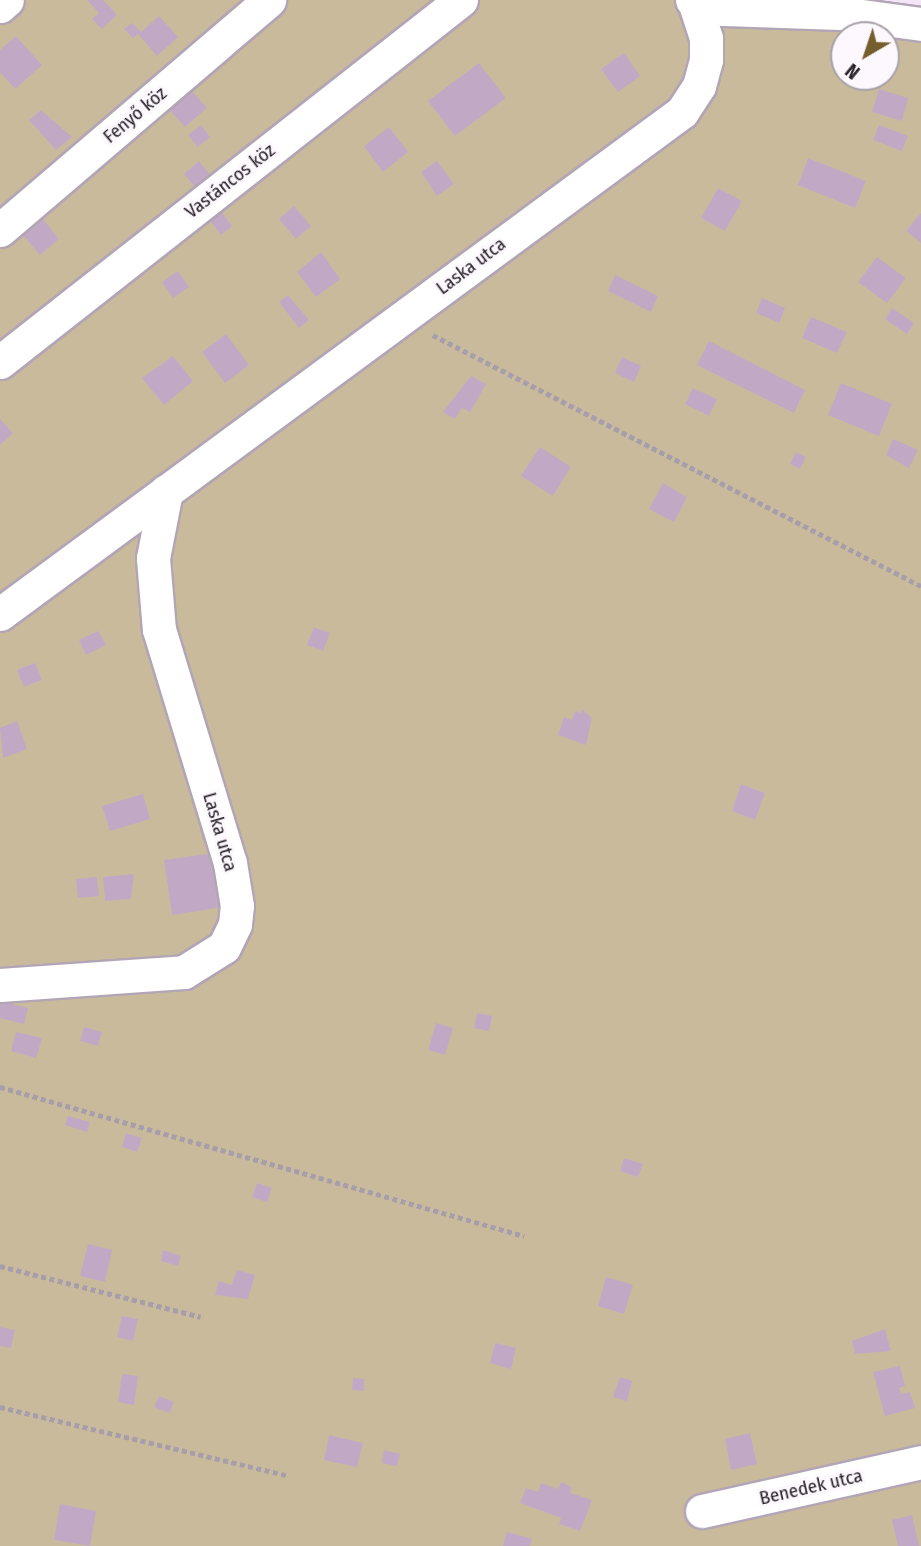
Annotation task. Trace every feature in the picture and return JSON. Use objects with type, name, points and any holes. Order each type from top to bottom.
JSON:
[{"type":"street","points":[[0,6],[7,0]]},
{"type":"street","name":"Fenyő köz","points":[[0,230],[269,0]]},
{"type":"street","name":"Vastáncos köz","points":[[0,362],[461,0]]},
{"type":"street","points":[[693,1],[724,9],[840,13],[921,24]]},
{"type":"street","name":"Laska utca","points":[[0,614],[682,112],[699,86],[706,60],[706,38],[693,1]]},
{"type":"street","name":"Laska utca","points":[[0,985],[184,972],[224,947],[235,924],[237,906],[230,863],[159,630],[153,558],[166,491]]},
{"type":"street","name":"Benedek utca","points":[[702,1511],[921,1462]]},
{"type":"path","points":[[411,312],[428,332],[921,586]]},
{"type":"path","points":[[0,1087],[524,1236]]},
{"type":"path","points":[[0,1266],[201,1317]]},
{"type":"path","points":[[0,1407],[286,1475]]},
{"type":"shaded area","points":[[0,0],[692,0],[892,21],[830,21],[830,91],[900,91],[900,22],[921,24],[921,1546],[0,1546]]},
{"type":"building","points":[[87,0],[103,0],[117,15],[102,29],[92,19],[99,13]]},
{"type":"building","points":[[159,16],[178,37],[157,56],[138,34],[133,38],[124,29],[132,23],[141,32]]},
{"type":"building","points":[[16,36],[42,65],[15,89],[0,72],[0,50]]},
{"type":"building","points":[[624,53],[640,76],[618,92],[601,69]]},
{"type":"building","points":[[479,63],[506,98],[455,136],[428,101]]},
{"type":"building","points":[[189,88],[207,108],[185,127],[167,107]]},
{"type":"building","points":[[878,91],[908,98],[902,121],[872,112]]},
{"type":"building","points":[[41,110],[72,137],[56,150],[29,120]]},
{"type":"building","points":[[201,125],[210,137],[198,147],[188,135]]},
{"type":"building","points":[[879,125],[908,136],[902,151],[873,140]]},
{"type":"building","points":[[389,127],[408,152],[383,172],[364,146]]},
{"type":"building","points":[[808,158],[866,181],[855,208],[798,185]]},
{"type":"building","points":[[199,161],[210,175],[195,187],[184,174]]},
{"type":"building","points":[[437,161],[454,184],[437,196],[421,172]]},
{"type":"building","points":[[718,188],[742,201],[725,231],[701,218]]},
{"type":"building","points":[[294,206],[311,226],[296,239],[279,219]]},
{"type":"building","points":[[219,209],[232,226],[221,235],[208,218]]},
{"type":"building","points":[[921,213],[921,243],[906,231]]},
{"type":"building","points":[[42,218],[59,239],[40,255],[22,234]]},
{"type":"building","points":[[321,252],[340,279],[316,297],[297,272]]},
{"type":"building","points":[[877,257],[906,278],[887,303],[858,282]]},
{"type":"building","points":[[178,271],[189,287],[173,298],[162,282]]},
{"type":"building","points":[[615,275],[658,296],[651,312],[608,291]]},
{"type":"building","points":[[288,295],[309,320],[299,328],[279,302]]},
{"type":"building","points":[[762,298],[785,308],[779,323],[756,313]]},
{"type":"building","points":[[892,308],[914,323],[907,334],[885,319]]},
{"type":"building","points":[[811,317],[847,332],[837,353],[802,338]]},
{"type":"building","points":[[226,334],[249,365],[225,383],[202,352]]},
{"type":"building","points":[[709,341],[805,390],[794,413],[697,365]]},
{"type":"building","points":[[173,356],[193,381],[164,405],[142,378]]},
{"type":"building","points":[[622,357],[641,366],[634,382],[615,373]]},
{"type":"building","points":[[471,376],[486,384],[470,412],[462,408],[455,419],[443,412]]},
{"type":"building","points":[[841,383],[892,404],[879,436],[828,415]]},
{"type":"building","points":[[693,388],[717,399],[709,416],[685,404]]},
{"type":"building","points":[[0,419],[13,433],[0,445]]},
{"type":"building","points":[[893,439],[918,450],[909,468],[886,455]]},
{"type":"building","points":[[540,447],[571,467],[553,496],[521,476]]},
{"type":"building","points":[[796,452],[806,457],[800,469],[790,464]]},
{"type":"building","points":[[663,483],[687,497],[674,522],[649,509]]},
{"type":"building","points":[[314,627],[330,633],[323,651],[307,645]]},
{"type":"building","points":[[98,631],[106,645],[86,655],[79,640]]},
{"type":"building","points":[[35,663],[42,680],[24,687],[17,670]]},
{"type":"building","points":[[582,709],[592,718],[586,745],[558,735],[564,717],[572,720],[575,711],[581,713]]},
{"type":"building","points":[[17,721],[27,749],[3,758],[0,728]]},
{"type":"building","points":[[741,784],[765,793],[755,820],[732,811]]},
{"type":"building","points":[[143,794],[150,819],[110,831],[102,806]]},
{"type":"building","points":[[214,853],[223,907],[172,915],[164,860]]},
{"type":"building","points":[[134,874],[131,899],[105,901],[103,877]]},
{"type":"building","points":[[97,877],[99,896],[78,898],[76,879]]},
{"type":"building","points":[[0,1001],[28,1008],[24,1024],[0,1018]]},
{"type":"building","points":[[477,1013],[492,1016],[489,1031],[474,1028]]},
{"type":"building","points":[[436,1023],[453,1028],[445,1055],[428,1050]]},
{"type":"building","points":[[84,1027],[102,1032],[98,1046],[80,1041]]},
{"type":"building","points":[[16,1032],[42,1038],[36,1058],[11,1051]]},
{"type":"building","points":[[68,1116],[90,1122],[87,1132],[65,1125]]},
{"type":"building","points":[[126,1133],[142,1138],[137,1152],[122,1147]]},
{"type":"building","points":[[624,1158],[643,1164],[638,1177],[620,1171]]},
{"type":"building","points":[[257,1183],[272,1188],[267,1202],[252,1197]]},
{"type":"building","points":[[88,1244],[112,1250],[105,1282],[80,1276]]},
{"type":"building","points":[[163,1250],[181,1256],[178,1266],[161,1261]]},
{"type":"building","points":[[237,1270],[255,1275],[248,1299],[215,1295],[219,1281],[232,1285]]},
{"type":"building","points":[[606,1277],[633,1285],[624,1314],[598,1306]]},
{"type":"building","points":[[122,1316],[138,1319],[133,1341],[117,1337]]},
{"type":"building","points":[[0,1327],[15,1330],[11,1348],[0,1346]]},
{"type":"building","points":[[885,1329],[891,1351],[855,1354],[852,1341]]},
{"type":"building","points":[[495,1343],[516,1348],[511,1369],[490,1363]]},
{"type":"building","points":[[900,1366],[905,1386],[899,1388],[901,1394],[910,1392],[915,1408],[885,1416],[873,1372]]},
{"type":"building","points":[[122,1374],[138,1376],[134,1405],[118,1402]]},
{"type":"building","points":[[620,1377],[632,1381],[627,1401],[613,1397]]},
{"type":"building","points":[[353,1378],[364,1379],[364,1391],[352,1390]]},
{"type":"building","points":[[159,1396],[174,1402],[169,1413],[154,1407]]},
{"type":"building","points":[[750,1433],[757,1464],[731,1470],[725,1439]]},
{"type":"building","points":[[329,1435],[363,1443],[357,1467],[324,1460]]},
{"type":"building","points":[[384,1450],[400,1454],[397,1466],[382,1463]]},
{"type":"building","points":[[561,1482],[572,1487],[570,1493],[592,1500],[580,1531],[559,1524],[561,1518],[520,1503],[526,1488],[538,1492],[541,1483],[558,1489]]},
{"type":"building","points":[[60,1504],[96,1511],[90,1546],[54,1540]]},
{"type":"building","points":[[912,1515],[919,1546],[898,1546],[892,1520]]},
{"type":"building","points":[[507,1532],[532,1539],[530,1546],[503,1546]]}]
